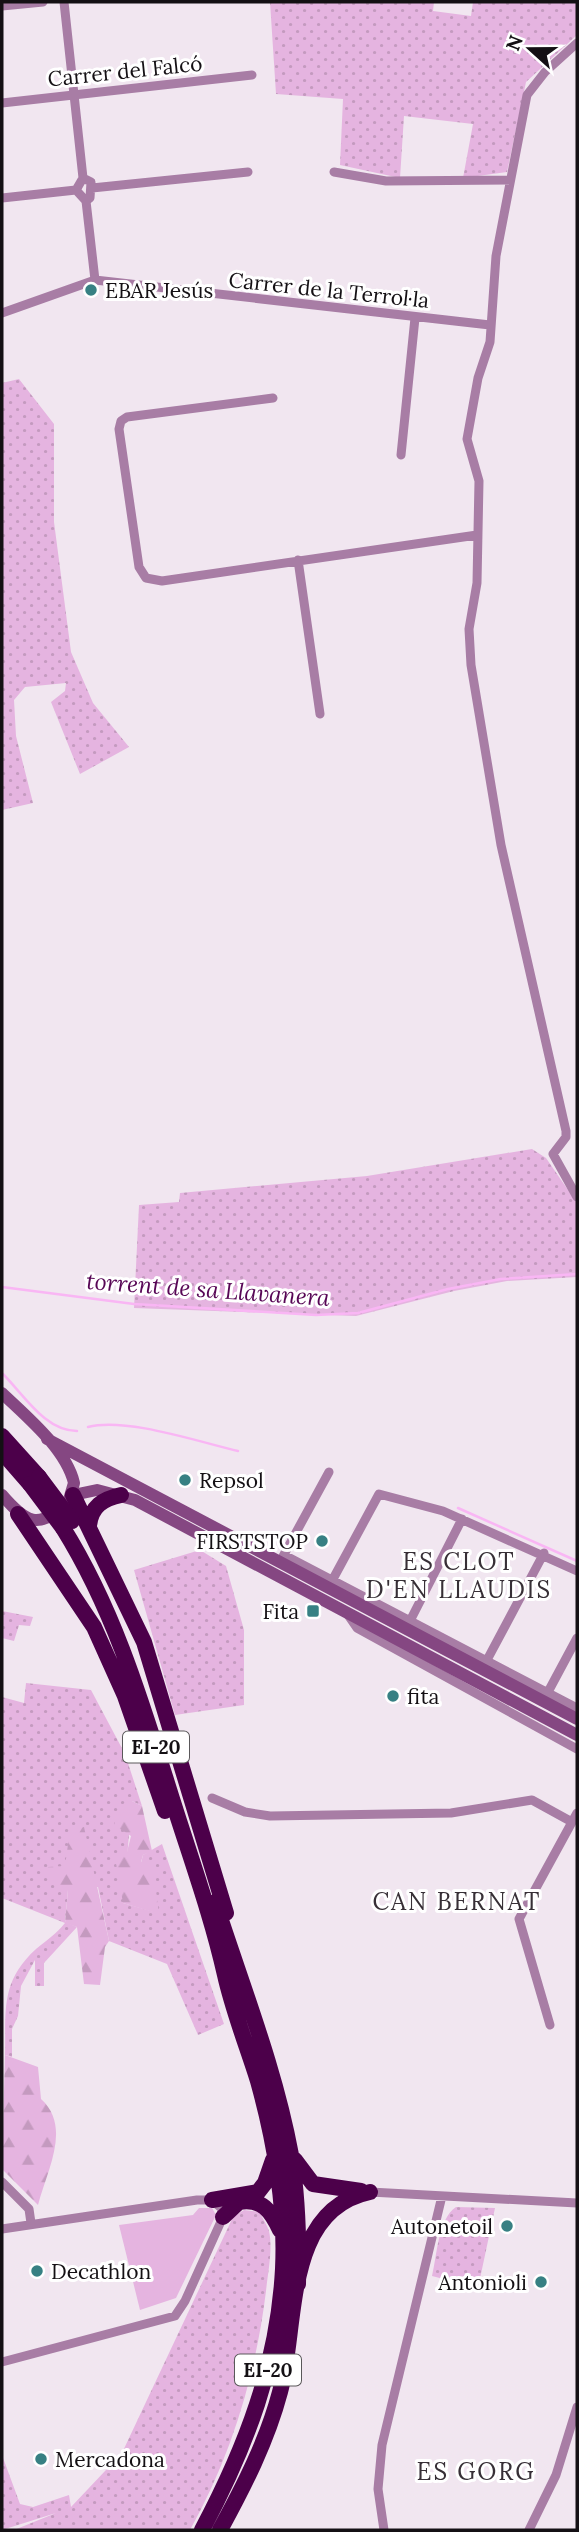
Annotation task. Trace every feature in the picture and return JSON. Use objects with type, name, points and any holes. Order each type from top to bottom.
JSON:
[{"type":"highway","name":"EI-20","points":[[2,1436],[103,1576],[131,1638],[273,2077],[282,2153],[298,2225],[298,2284],[280,2392],[252,2468],[220,2530]]},
{"type":"highway","name":"EI-20","points":[[2,1451],[35,1480]]},
{"type":"highway","points":[[73,1495],[130,1609],[153,1668],[225,1907],[236,1959]]},
{"type":"highway","points":[[89,1526],[90,1515],[101,1501],[121,1495]]},
{"type":"highway","points":[[18,1514],[94,1628],[125,1696],[225,1976]]},
{"type":"highway","name":"EI-20","points":[[68,1524],[122,1644],[282,2153],[283,2237],[278,2323],[264,2386],[236,2462],[202,2530]]},
{"type":"highway","points":[[212,2200],[258,2192],[282,2153],[313,2184],[370,2192]]},
{"type":"highway","points":[[298,2284],[305,2252],[322,2219],[347,2198],[370,2192]]},
{"type":"highway","points":[[223,2217],[239,2202],[259,2202],[271,2213],[283,2237]]},
{"type":"main road","points":[[2,1393],[47,1439],[72,1473],[73,1495]]},
{"type":"main road","points":[[47,1439],[282,1558],[577,1719]]},
{"type":"main road","points":[[2,1495],[18,1514],[41,1521],[59,1512],[73,1495],[97,1490],[121,1495],[345,1610],[577,1735]]},
{"type":"street","points":[[2,6],[43,2]]},
{"type":"street","points":[[64,2],[83,177],[76,190]]},
{"type":"street","points":[[577,43],[545,72],[527,95],[496,256],[490,342],[478,378],[467,439],[478,469],[477,583],[469,629],[471,665],[501,845],[566,1131],[566,1137],[553,1154],[577,1197]]},
{"type":"street","name":"Carrer del Falcó","points":[[2,103],[252,75]]},
{"type":"street","points":[[93,188],[248,172]]},
{"type":"street","points":[[334,172],[386,181],[510,180]]},
{"type":"street","points":[[83,177],[91,182],[93,188],[86,201]]},
{"type":"street","points":[[2,198],[76,190]]},
{"type":"street","points":[[76,190],[86,201],[96,281]]},
{"type":"street","name":"Carrer de la Terrol·la","points":[[2,313],[96,281],[490,325]]},
{"type":"street","points":[[401,455],[415,318]]},
{"type":"street","points":[[273,398],[127,417],[121,421],[119,429],[139,567],[146,578],[162,581],[477,535]]},
{"type":"street","points":[[298,560],[320,714]]},
{"type":"street","points":[[329,1472],[282,1558],[333,1579],[577,1708]]},
{"type":"street","points":[[333,1579],[379,1494],[462,1519],[544,1553],[577,1571]]},
{"type":"street","points":[[411,1619],[462,1519]]},
{"type":"street","points":[[487,1660],[544,1553]]},
{"type":"street","points":[[345,1610],[357,1628],[577,1749]]},
{"type":"street","points":[[548,1692],[577,1638]]},
{"type":"street","points":[[212,1798],[245,1812],[270,1816],[451,1813],[532,1800],[575,1818],[519,1919],[550,2025]]},
{"type":"street","points":[[2,2182],[29,2209],[31,2223]]},
{"type":"street","points":[[370,2192],[577,2203]]},
{"type":"street","points":[[384,2530],[378,2489],[382,2445],[442,2196]]},
{"type":"street","points":[[2,2229],[212,2200],[221,2208],[223,2217],[185,2301],[174,2316],[2,2362]]},
{"type":"street","points":[[529,2530],[573,2440],[577,2407]]},
{"type":"green space","points":[[270,2],[434,2],[433,11],[471,16],[473,2],[577,2],[577,35],[526,82],[507,172],[463,178],[473,124],[404,116],[400,178],[340,165],[343,99],[276,94]]},
{"type":"green space","points":[[19,379],[54,424],[54,522],[71,652],[93,703],[129,747],[80,774],[51,702],[65,691],[66,683],[25,687],[14,700],[16,736],[33,803],[2,810],[2,383]]},
{"type":"green space","points":[[532,1149],[546,1158],[577,1203],[577,1277],[507,1281],[454,1291],[356,1316],[134,1308],[139,1205],[179,1202],[180,1193],[367,1176]]},
{"type":"green space","points":[[200,1550],[226,1566],[244,1630],[244,1705],[175,1715],[134,1570]]},
{"type":"green space","points":[[2,1611],[33,1617],[30,1626],[19,1625],[14,1641],[2,1638]]},
{"type":"green space","points":[[26,1683],[91,1690],[125,1754],[142,1806],[132,1801],[123,1903],[158,1913],[141,1863],[143,1855],[162,1844],[224,2024],[198,2035],[167,1964],[109,1941],[98,1887],[68,1890],[65,1922],[77,1927],[44,1963],[44,1986],[35,1986],[35,1960],[21,1986],[18,2016],[12,2029],[12,2057],[5,2055],[7,1998],[16,1973],[24,1961],[65,1923],[2,1898],[2,1697],[24,1703]]},
{"type":"green space","points":[[132,1801],[142,1806],[152,1851],[143,1855],[141,1862],[153,1868],[159,1914],[123,1903],[115,1857],[127,1852],[131,1836],[114,1825],[120,1805]]},
{"type":"green space","points":[[84,1827],[109,1941],[105,1947],[100,1985],[84,1984],[77,1927],[65,1923],[68,1890],[47,1878],[48,1867],[65,1866],[70,1830]]},
{"type":"green space","points":[[5,2055],[38,2067],[41,2099],[55,2122],[55,2149],[38,2205],[2,2169]]},
{"type":"green space","points":[[456,2207],[495,2208],[478,2288],[432,2276],[445,2220]]},
{"type":"green space","points":[[199,2208],[212,2208],[216,2215],[176,2298],[140,2310],[119,2225],[193,2215]]},
{"type":"green space","points":[[244,2210],[260,2212],[270,2238],[270,2261],[262,2322],[240,2414],[218,2474],[190,2530],[14,2530],[56,2513],[2,2530],[2,2455],[20,2504],[33,2507],[69,2495],[71,2507],[122,2453],[233,2217]]},
{"type":"waterway","name":"torrent de sa Llavanera","points":[[2,1287],[134,1304],[316,1315],[358,1313],[448,1289],[501,1279],[577,1274]]},
{"type":"waterway","points":[[3,1374],[45,1419],[65,1429],[77,1431]]},
{"type":"waterway","points":[[88,1427],[122,1425],[142,1428],[238,1451]]},
{"type":"waterway","points":[[458,1508],[577,1561]]},
{"type":"place","name":"EBAR Jesús","points":[[91,290]]},
{"type":"place","name":"Repsol","points":[[185,1480]]},
{"type":"place","name":"FIRSTSTOP","points":[[322,1541]]},
{"type":"place","name":"Fita","points":[[313,1611]]},
{"type":"place","name":"fita","points":[[393,1696]]},
{"type":"place","name":"Autonetoil","points":[[507,2226]]},
{"type":"place","name":"Decathlon","points":[[37,2271]]},
{"type":"place","name":"Antonioli","points":[[541,2282]]},
{"type":"place","name":"Mercadona","points":[[41,2459]]},
{"type":"district","name":"ES CLOT D'EN LLAUDIS","points":[[459,1575]]},
{"type":"district","name":"CAN BERNAT","points":[[457,1901]]},
{"type":"district","name":"ES GORG","points":[[476,2471]]}]
